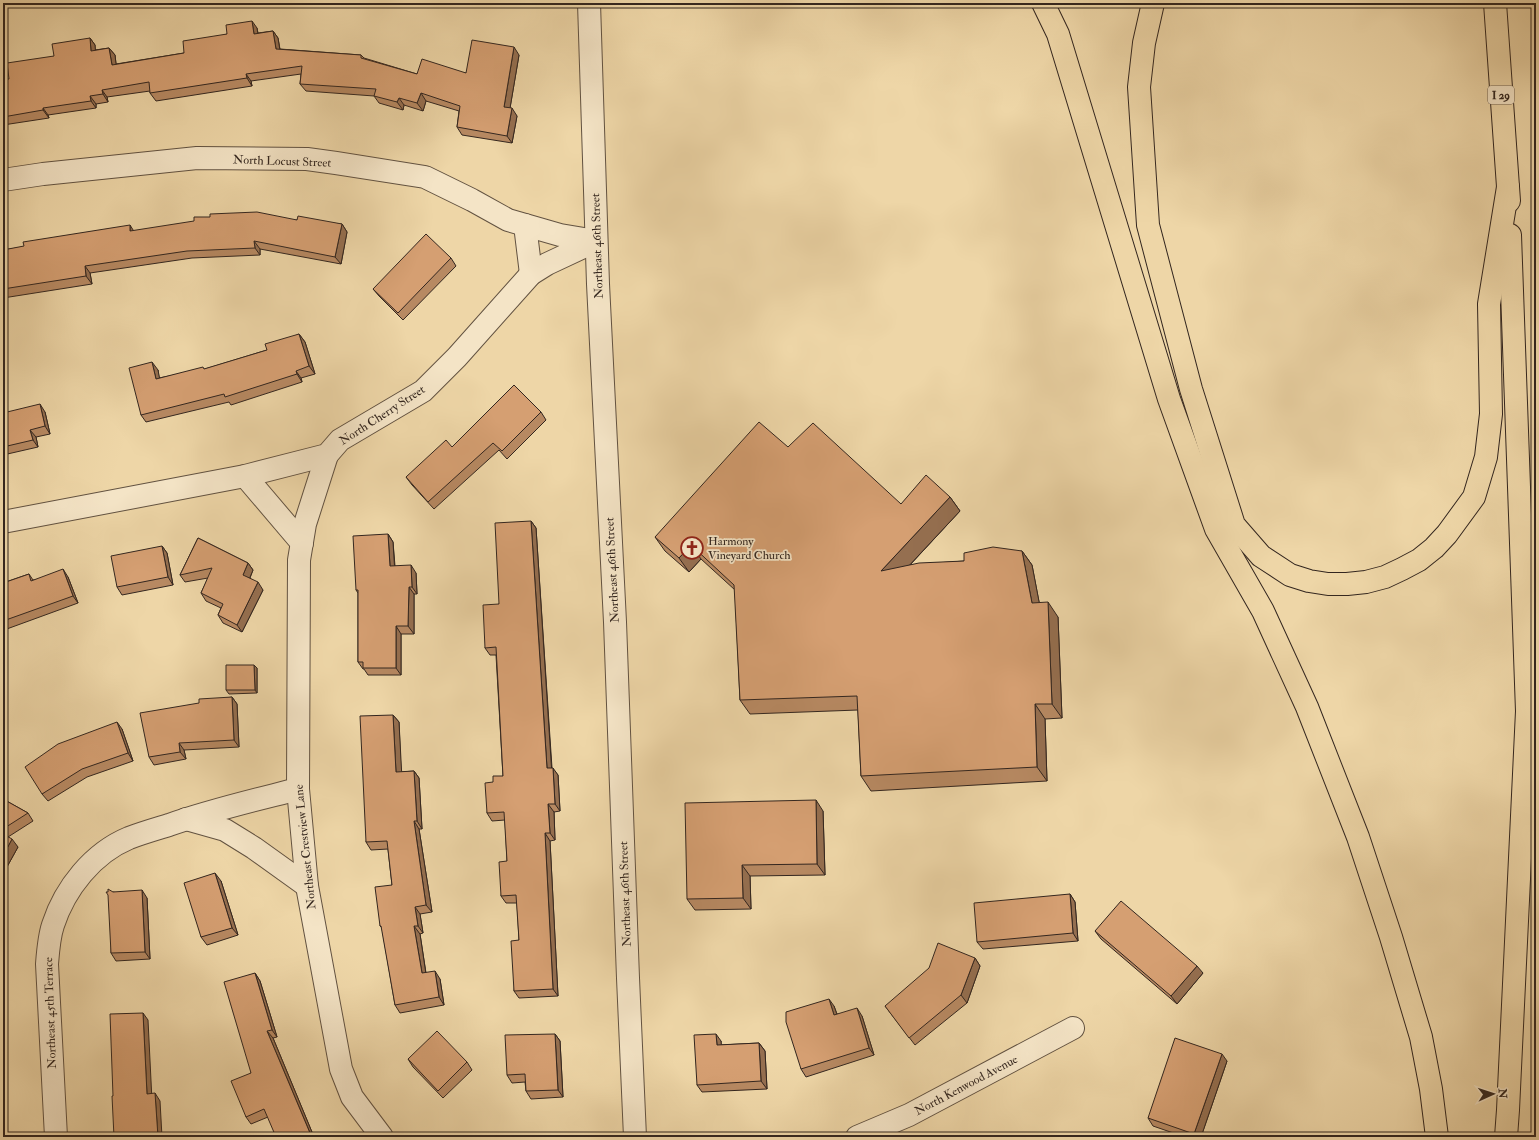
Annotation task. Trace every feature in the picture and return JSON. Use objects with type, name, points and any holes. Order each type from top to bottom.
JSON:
[{"type":"highway","points":[[1043,3],[1058,34],[1169,399],[1216,529],[1262,611],[1307,706],[1358,837],[1391,937],[1421,1037],[1431,1089],[1437,1137]]},
{"type":"highway","points":[[1153,3],[1144,42],[1139,87],[1148,225],[1190,389],[1234,525],[1261,556],[1290,575],[1308,581],[1340,584],[1366,582],[1385,577],[1402,570],[1419,560],[1434,548],[1447,534],[1474,498],[1486,457],[1491,414],[1489,304],[1508,187]]},
{"type":"highway","name":"I 29","points":[[1495,3],[1508,187],[1528,711],[1506,1137]]},
{"type":"street","name":"Northeast 46th Street","points":[[589,3],[596,241],[615,622],[635,1137]]},
{"type":"street","name":"North Locust Street","points":[[3,180],[43,174],[197,158],[307,159],[425,177],[508,220],[560,235],[596,241]]},
{"type":"street","points":[[525,225],[531,274]]},
{"type":"street","name":"North Cherry Street","points":[[328,455],[340,440],[423,392],[466,347],[531,274],[547,264],[596,241]]},
{"type":"street","points":[[3,522],[245,476],[328,455]]},
{"type":"street","name":"Northeast Crestview Lane","points":[[328,455],[305,524],[302,543],[299,581],[298,789],[307,886],[341,1069],[352,1097],[382,1137]]},
{"type":"street","points":[[245,476],[302,543]]},
{"type":"street","name":"Northeast 45th Terrace","points":[[56,1137],[47,964],[53,926],[60,907],[69,890],[81,874],[95,860],[111,848],[128,839],[186,819],[298,789]]},
{"type":"street","points":[[186,819],[225,830],[254,848],[307,886]]},
{"type":"street","name":"North Kenwood Avenue","points":[[857,1137],[909,1115],[1073,1028]]},
{"type":"building","points":[[252,21],[254,34],[273,31],[276,49],[361,55],[361,58],[417,74],[422,59],[466,73],[472,40],[514,47],[504,107],[512,108],[507,136],[457,127],[460,106],[421,93],[417,103],[399,98],[397,102],[374,96],[376,89],[300,84],[302,66],[246,74],[247,78],[150,93],[149,82],[102,90],[103,94],[90,96],[91,101],[43,108],[43,110],[3,117],[3,80],[9,79],[7,63],[54,56],[52,44],[90,38],[91,51],[109,48],[112,65],[184,53],[183,41],[227,34],[226,25]]},
{"type":"building","points":[[257,212],[297,220],[298,216],[342,224],[335,257],[254,241],[255,248],[187,251],[85,266],[86,276],[3,289],[3,250],[24,246],[23,242],[130,225],[130,231],[194,221],[194,217],[210,217],[210,214]]},
{"type":"building","points":[[426,234],[451,258],[398,313],[373,289]]},
{"type":"building","points":[[299,334],[309,366],[296,371],[297,374],[225,397],[224,394],[141,415],[129,368],[152,362],[156,379],[203,367],[204,369],[267,350],[265,344]]},
{"type":"building","points":[[514,385],[541,412],[502,451],[493,443],[428,502],[406,477],[446,440],[452,447]]},
{"type":"building","points":[[40,404],[45,426],[30,430],[33,440],[3,447],[3,413]]},
{"type":"building","name":"Harmony Vineyard Church","points":[[759,422],[788,447],[813,423],[901,504],[926,475],[950,497],[881,571],[919,563],[964,561],[964,553],[993,547],[1022,551],[1032,603],[1048,602],[1052,704],[1035,704],[1037,767],[861,776],[857,696],[740,700],[734,585],[691,545],[679,558],[655,537]]},
{"type":"building","points":[[531,521],[547,768],[553,768],[555,804],[548,804],[550,833],[545,833],[553,989],[514,991],[511,941],[519,940],[516,895],[501,896],[499,862],[507,861],[504,812],[487,813],[485,783],[493,782],[493,776],[503,776],[496,647],[485,648],[483,605],[499,604],[495,523]]},
{"type":"building","points":[[388,534],[390,566],[411,565],[412,587],[409,587],[408,626],[396,626],[396,668],[363,668],[363,662],[358,662],[358,590],[356,590],[353,536]]},
{"type":"building","points":[[198,538],[248,563],[243,575],[258,582],[237,625],[218,615],[223,604],[201,593],[212,568],[180,575]]},
{"type":"building","points":[[162,546],[168,577],[117,587],[111,556]]},
{"type":"building","points":[[63,569],[73,596],[3,621],[3,583],[29,574],[31,581]]},
{"type":"building","points":[[226,665],[254,665],[255,690],[226,690]]},
{"type":"building","points":[[232,697],[234,740],[179,743],[180,752],[149,757],[140,713],[199,703],[199,699]]},
{"type":"building","points":[[393,715],[396,772],[414,771],[417,821],[414,821],[426,905],[415,907],[418,926],[414,926],[422,973],[435,971],[439,997],[395,1005],[380,926],[375,887],[392,885],[387,841],[366,842],[360,716]]},
{"type":"building","points":[[117,722],[128,753],[82,769],[42,794],[25,767],[58,744]]},
{"type":"building","points":[[3,799],[28,813],[3,829]]},
{"type":"building","points":[[816,800],[817,864],[742,865],[743,898],[687,899],[685,803]]},
{"type":"building","points":[[3,834],[12,839],[3,856]]},
{"type":"building","points":[[215,873],[232,928],[201,937],[184,883]]},
{"type":"building","points":[[108,889],[113,892],[142,890],[145,952],[111,953],[108,895],[106,892],[108,892]]},
{"type":"building","points":[[1070,894],[1073,933],[977,942],[974,903]]},
{"type":"building","points":[[1121,901],[1197,966],[1171,996],[1095,931]]},
{"type":"building","points":[[938,943],[975,958],[961,995],[909,1038],[885,1006],[929,968]]},
{"type":"building","points":[[255,973],[272,1030],[267,1031],[310,1133],[314,1137],[276,1137],[264,1109],[246,1117],[231,1081],[251,1073],[224,982]]},
{"type":"building","points":[[829,999],[834,1015],[857,1008],[869,1048],[801,1069],[786,1022],[786,1012]]},
{"type":"building","points":[[143,1013],[147,1094],[155,1093],[158,1137],[114,1137],[110,1014]]},
{"type":"building","points":[[437,1031],[467,1062],[438,1091],[408,1059]]},
{"type":"building","points":[[555,1034],[558,1090],[526,1091],[525,1074],[507,1075],[505,1035]]},
{"type":"building","points":[[716,1034],[717,1045],[759,1043],[761,1081],[697,1085],[694,1035]]},
{"type":"building","points":[[1175,1038],[1222,1054],[1194,1134],[1148,1118]]},
{"type":"building","points":[[1130,1134],[1130,1137],[1106,1137]]},
{"type":"place","name":"Harmony Vineyard Church","points":[[692,548]]}]
